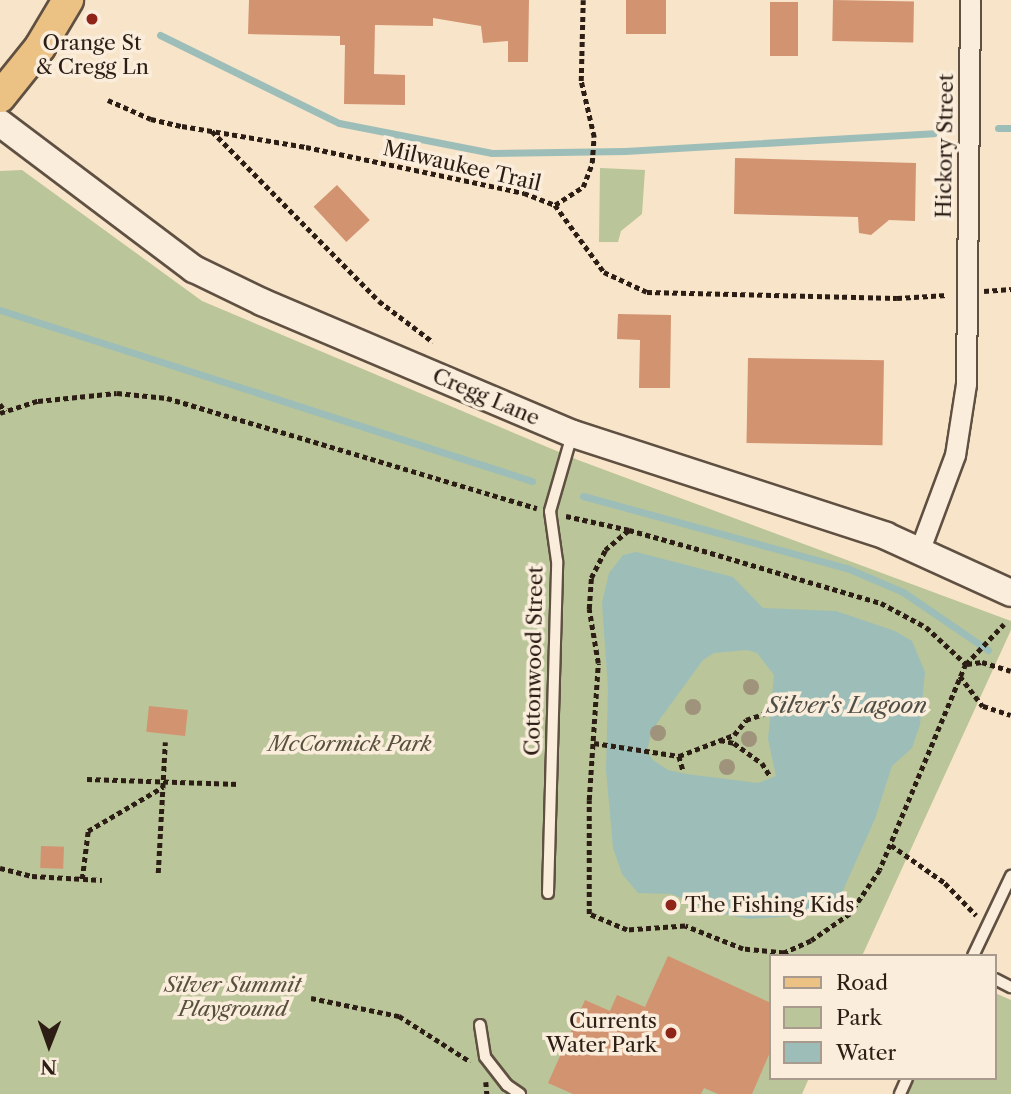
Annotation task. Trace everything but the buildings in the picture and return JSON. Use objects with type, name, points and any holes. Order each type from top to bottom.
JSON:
[{"type":"main road","points":[[0,97],[40,47],[68,0]]},
{"type":"street","name":"Hickory Street","points":[[920,549],[962,427],[970,0]]},
{"type":"street","name":"Cregg Lane","points":[[0,123],[194,269],[573,434],[920,549],[1011,593]]},
{"type":"lane","name":"Cottonwood Street","points":[[548,893],[557,561],[550,511],[573,434]]},
{"type":"lane","points":[[974,954],[1011,876]]},
{"type":"lane","points":[[480,1025],[485,1057],[520,1094]]},
{"type":"path","points":[[555,205],[583,187],[592,163],[594,137],[582,81],[583,0]]},
{"type":"path","name":"Milwaukee Trail","points":[[108,100],[151,119],[502,187],[555,205],[604,272],[647,292],[897,298],[944,295]]},
{"type":"path","points":[[212,130],[379,301],[433,342]]},
{"type":"path","points":[[996,290],[1011,289]]},
{"type":"path","points":[[0,404],[3,412],[38,401],[117,393],[167,398],[532,507]]},
{"type":"path","points":[[573,518],[629,530],[894,608],[926,628],[966,664],[982,662],[1011,671]]},
{"type":"path","points":[[629,530],[605,550],[591,578],[589,610],[597,663],[589,914],[612,927],[685,926],[743,948],[784,953],[811,941],[850,914],[891,845],[966,664],[985,640],[1004,624]]},
{"type":"path","points":[[960,676],[983,706],[1011,715]]},
{"type":"path","points":[[594,743],[679,756],[734,735],[746,720],[769,712]]},
{"type":"path","points":[[719,740],[734,743],[762,763],[770,776]]},
{"type":"path","points":[[158,873],[165,742]]},
{"type":"path","points":[[679,756],[683,770]]},
{"type":"path","points":[[87,779],[163,778],[239,784]]},
{"type":"path","points":[[82,879],[88,831],[163,787]]},
{"type":"path","points":[[891,845],[945,883],[987,926]]},
{"type":"path","points":[[0,868],[32,876],[102,880]]},
{"type":"path","points":[[311,998],[399,1016],[485,1068]]},
{"type":"green space","points":[[600,168],[645,170],[642,214],[621,231],[618,242],[599,242]]},
{"type":"green space","name":"McCormick Park","points":[[22,170],[202,301],[578,460],[1011,621],[1011,630],[863,954],[769,954],[769,1080],[808,1080],[802,1094],[0,1094],[0,171]]},
{"type":"green space","points":[[997,994],[1011,1000],[1011,1094],[906,1094],[912,1080],[997,1080]]},
{"type":"water","name":"Silver's Lagoon","points":[[636,552],[733,577],[763,608],[836,611],[895,631],[912,641],[925,672],[920,725],[912,748],[892,766],[875,819],[839,899],[794,916],[749,919],[713,912],[672,894],[638,893],[622,874],[613,848],[606,770],[608,689],[602,603],[609,573],[623,555]],"holes":[[[747,650],[757,653],[774,675],[768,739],[776,776],[758,783],[686,774],[668,770],[653,760],[647,751],[652,730],[703,660],[714,653]]]},
{"type":"waterway","points":[[160,35],[339,123],[492,153],[625,151],[933,133]]},
{"type":"waterway","points":[[998,128],[1011,128]]},
{"type":"waterway","points":[[0,310],[532,481]]},
{"type":"waterway","points":[[583,496],[847,568],[903,592],[988,650]]},
{"type":"place","name":"Orange St & Cregg Ln","points":[[92,19]]},
{"type":"place","name":"The Fishing Kids","points":[[671,905]]},
{"type":"place","name":"Currents Water Park","points":[[671,1033]]},
{"type":"park label","name":"Silver Summit Playground","points":[[233,997]]}]
